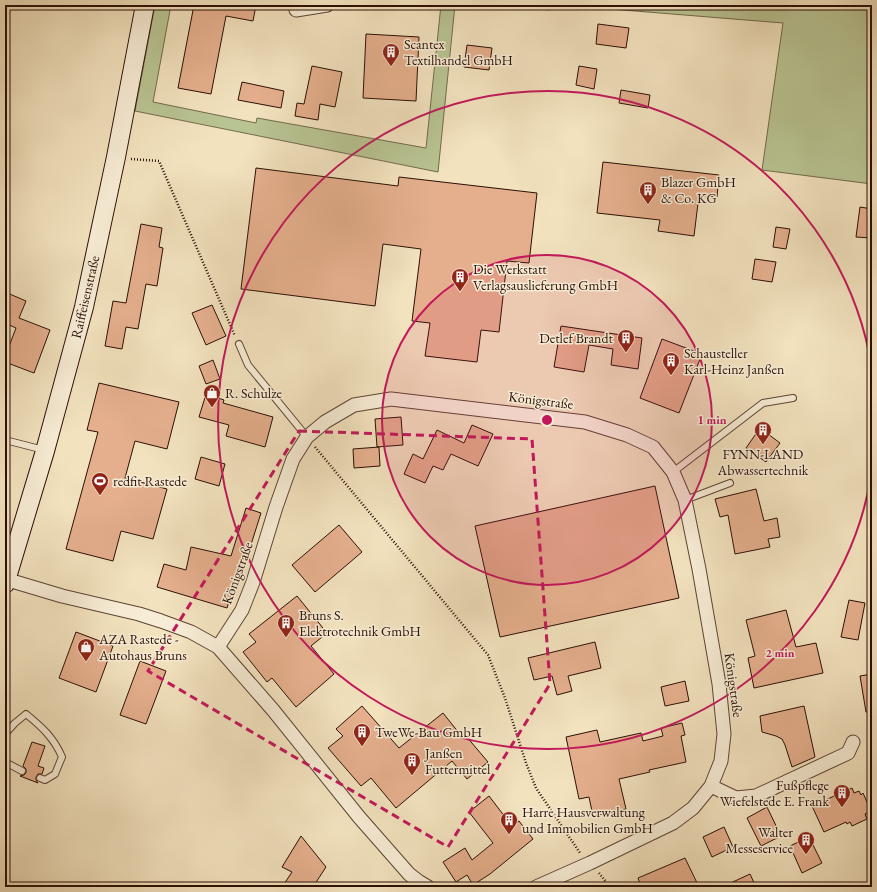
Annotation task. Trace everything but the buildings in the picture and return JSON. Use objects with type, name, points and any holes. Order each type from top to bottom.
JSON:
[{"type":"main road","name":"Raiffeisenstraße","points":[[6,581],[45,451],[84,307],[116,157],[145,5]]},
{"type":"street","points":[[296,10],[327,5]]},
{"type":"street","name":"Königstraße","points":[[218,647],[242,610],[253,582],[276,507],[293,459],[307,437],[325,422],[354,405],[391,399],[585,422],[627,435],[653,447],[673,472],[685,500],[700,569],[719,684],[724,734],[721,761],[711,786],[693,808],[673,823],[586,859],[536,887]]},
{"type":"street","points":[[6,581],[139,614],[191,632],[218,647],[273,710],[359,817],[409,874],[428,887]]},
{"type":"street","points":[[711,786],[736,798],[756,796],[848,753],[853,742]]},
{"type":"lane","points":[[239,344],[248,365],[307,437]]},
{"type":"lane","points":[[673,472],[763,403],[793,398]]},
{"type":"lane","points":[[5,440],[45,451]]},
{"type":"lane","points":[[685,500],[730,484]]},
{"type":"lane","points":[[5,734],[26,714],[42,727],[57,745],[62,757],[55,774],[45,780],[40,778]]},
{"type":"lane","points":[[5,760],[7,763],[22,770]]},
{"type":"path","points":[[116,157],[159,161],[239,344]]},
{"type":"path","points":[[307,437],[488,655],[505,698],[526,763],[536,788],[586,859],[610,887]]},
{"type":"highlighted area","points":[[299,431],[532,439],[550,684],[448,847],[148,671]]},
{"type":"green space","points":[[155,5],[171,5],[153,102],[256,123],[257,118],[426,148],[441,5],[455,5],[438,172],[135,111]]},
{"type":"green space","points":[[501,5],[551,5],[550,10]]},
{"type":"green space","points":[[561,5],[744,5],[787,9],[872,8],[872,184],[762,170],[783,23]]},
{"type":"place","name":"Scantex Textilhandel GmbH","points":[[391,67]]},
{"type":"place","name":"Blazer GmbH & Co. KG","points":[[648,205]]},
{"type":"place","name":"Die Werkstatt Verlagsauslieferung GmbH","points":[[460,292]]},
{"type":"place","name":"Detlef Brandt","points":[[626,353]]},
{"type":"place","name":"Schausteller Karl-Heinz Janßen","points":[[671,376]]},
{"type":"place","name":"R. Schulze","points":[[212,408]]},
{"type":"place","name":"FYNN-LAND Abwassertechnik","points":[[763,445]]},
{"type":"place","name":"redfit Rastede","points":[[100,496]]},
{"type":"place","name":"Bruns S. Elektrotechnik GmbH","points":[[286,638]]},
{"type":"place","name":"AZA Rastede - Autohaus Bruns","points":[[86,662]]},
{"type":"place","name":"TweWe-Bau GmbH","points":[[362,747]]},
{"type":"place","name":"Janßen Futtermittel","points":[[412,776]]},
{"type":"place","name":"Fußpflege Wiefelstede E. Frank","points":[[842,808]]},
{"type":"place","name":"Harre Hausverwaltung und Immobilien GmbH","points":[[509,835]]},
{"type":"place","name":"Walter Messeservice","points":[[806,855]]}]
